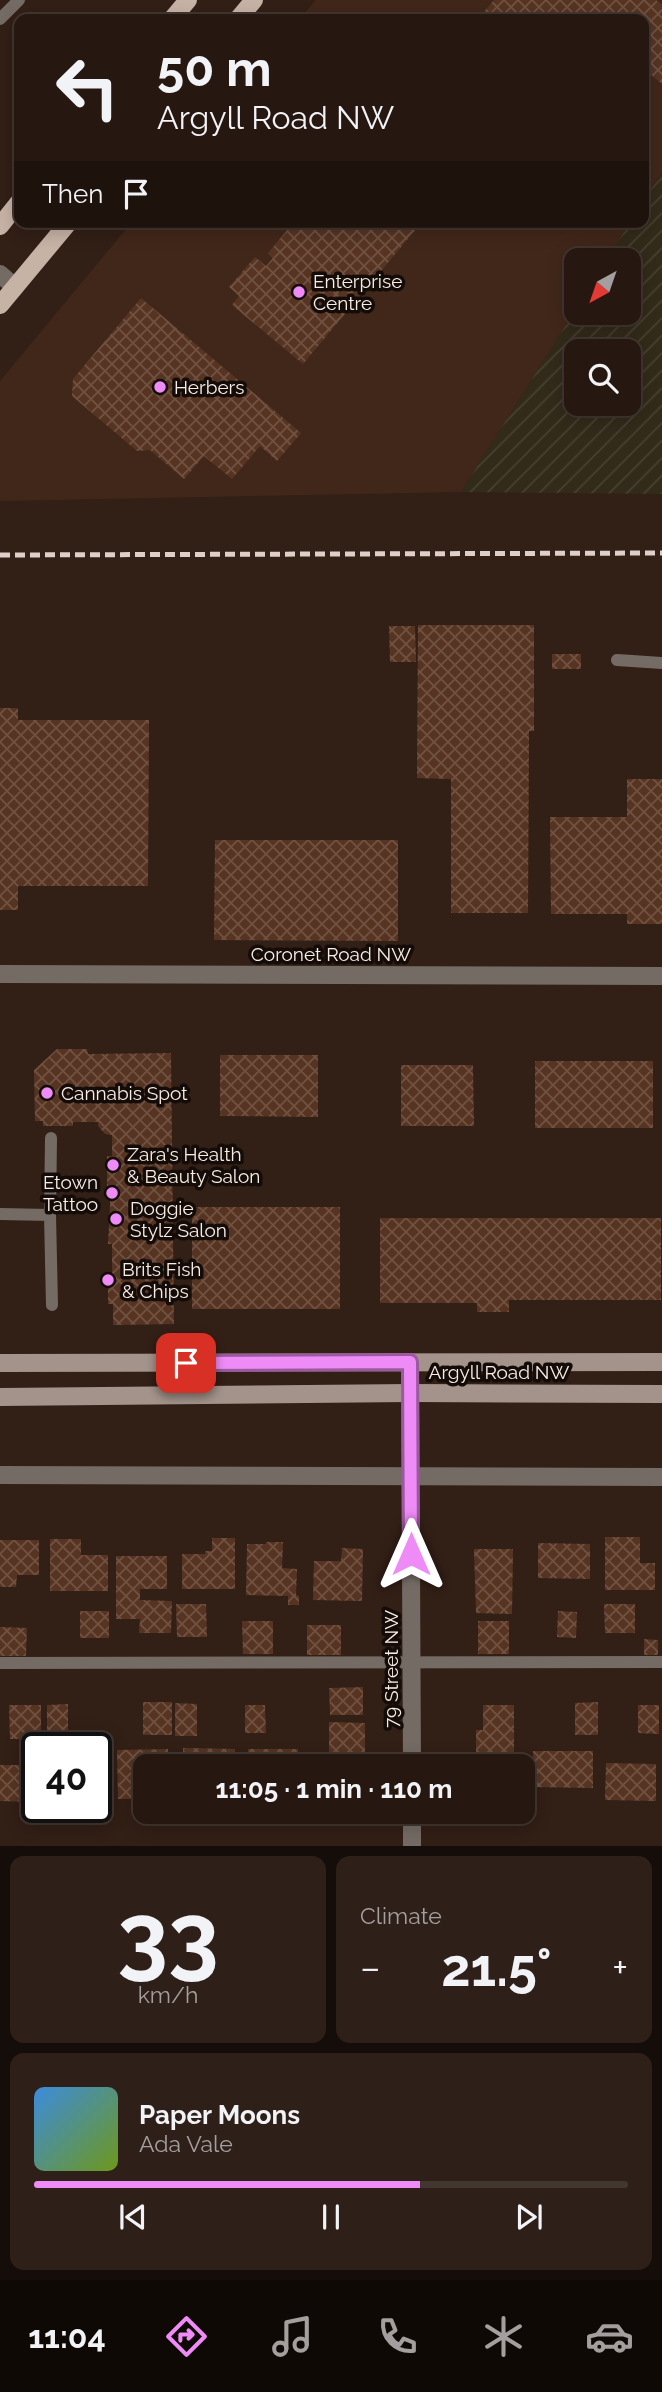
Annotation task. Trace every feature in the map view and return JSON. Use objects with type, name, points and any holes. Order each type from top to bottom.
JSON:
[{"type":"main road","points":[[176,14],[188,0]]},
{"type":"main road","points":[[242,14],[254,0]]},
{"type":"main road","points":[[0,226],[14,208]]},
{"type":"main road","points":[[0,305],[64,228]]},
{"type":"main road","name":"Argyll Road NW","points":[[0,1363],[662,1362]]},
{"type":"main road","name":"Argyll Road NW","points":[[0,1397],[410,1393],[662,1394]]},
{"type":"street","points":[[0,274],[15,287]]},
{"type":"street","name":"Coronet Road NW","points":[[0,974],[662,975]]},
{"type":"street","name":"79 Street NW","points":[[410,1362],[412,1754]]},
{"type":"street","points":[[0,1475],[662,1477]]},
{"type":"street","points":[[412,1824],[412,1846]]},
{"type":"lane","points":[[0,19],[19,0]]},
{"type":"lane","points":[[617,660],[662,663]]},
{"type":"lane","points":[[51,1138],[52,1305]]},
{"type":"lane","points":[[0,1214],[50,1215]]},
{"type":"lane","points":[[0,1663],[662,1662]]},
{"type":"shaded area","points":[[316,0],[662,0],[662,172],[649,192],[649,14],[304,14]]},
{"type":"shaded area","points":[[662,173],[662,494],[461,492],[565,326],[641,325],[641,248],[614,248],[626,228],[649,228],[649,192]]},
{"type":"shaded area","points":[[127,228],[626,228],[614,248],[564,248],[565,326],[461,492],[0,501],[0,381]]},
{"type":"building","points":[[494,0],[656,0],[662,5],[662,84],[649,73],[649,14],[482,14]]},
{"type":"building","name":"Enterprise Centre","points":[[289,228],[417,228],[303,364],[232,305],[239,296],[229,287],[255,257],[266,266],[273,258],[268,253]]},
{"type":"building","name":"Herbers","points":[[141,298],[301,433],[277,461],[260,446],[232,479],[204,456],[184,479],[150,450],[137,451],[72,396],[73,379]]},
{"type":"building","points":[[418,625],[534,625],[534,731],[529,731],[528,913],[451,913],[451,779],[417,778]]},
{"type":"building","points":[[389,626],[415,626],[416,662],[390,662]]},
{"type":"building","points":[[552,654],[581,654],[581,669],[552,669]]},
{"type":"building","points":[[0,708],[18,708],[18,720],[149,720],[148,886],[18,886],[18,910],[0,910]]},
{"type":"building","points":[[627,779],[662,779],[662,924],[627,924],[627,914],[551,914],[550,817],[627,817]]},
{"type":"building","points":[[215,840],[398,840],[398,941],[214,940]]},
{"type":"building","points":[[57,1049],[87,1049],[88,1054],[171,1053],[174,1324],[113,1325],[113,1304],[108,1304],[112,1244],[108,1244],[111,1186],[107,1186],[107,1156],[112,1156],[112,1135],[105,1134],[98,1122],[73,1122],[73,1126],[43,1126],[43,1121],[35,1121],[34,1070]]},
{"type":"building","points":[[220,1055],[318,1055],[318,1117],[220,1116]]},
{"type":"building","points":[[535,1061],[653,1061],[653,1128],[535,1128]]},
{"type":"building","points":[[401,1065],[473,1065],[474,1126],[401,1126]]},
{"type":"building","points":[[192,1207],[340,1207],[340,1309],[192,1309]]},
{"type":"building","points":[[380,1218],[661,1218],[661,1300],[509,1300],[509,1312],[477,1312],[477,1303],[380,1303]]},
{"type":"building","points":[[605,1537],[640,1537],[640,1563],[655,1563],[655,1590],[605,1590]]},
{"type":"building","points":[[212,1538],[235,1538],[235,1589],[182,1589],[182,1554],[205,1554],[205,1551],[212,1551]]},
{"type":"building","points":[[50,1539],[81,1539],[81,1555],[108,1555],[108,1591],[50,1591]]},
{"type":"building","points":[[0,1540],[39,1540],[39,1575],[17,1575],[16,1587],[0,1587]]},
{"type":"building","points":[[283,1542],[282,1568],[297,1569],[296,1595],[299,1596],[299,1605],[288,1605],[288,1596],[246,1595],[247,1544]]},
{"type":"building","points":[[538,1543],[590,1544],[590,1579],[538,1578]]},
{"type":"building","points":[[342,1548],[363,1549],[362,1601],[313,1600],[314,1561],[341,1561]]},
{"type":"building","points":[[474,1549],[513,1549],[512,1614],[476,1613]]},
{"type":"building","points":[[116,1556],[167,1556],[167,1589],[140,1589],[140,1600],[172,1601],[171,1633],[139,1633],[140,1619],[116,1619]]},
{"type":"building","points":[[176,1604],[206,1604],[207,1637],[177,1637]]},
{"type":"building","points":[[604,1604],[635,1604],[635,1633],[605,1633]]},
{"type":"building","points":[[80,1611],[109,1611],[109,1638],[80,1638]]},
{"type":"building","points":[[558,1611],[577,1612],[576,1638],[557,1637]]},
{"type":"building","points":[[242,1621],[273,1621],[273,1654],[243,1654]]},
{"type":"building","points":[[478,1621],[509,1621],[509,1654],[478,1654]]},
{"type":"building","points":[[307,1625],[341,1625],[341,1655],[307,1655]]},
{"type":"building","points":[[0,1627],[27,1628],[26,1656],[0,1656]]},
{"type":"building","points":[[644,1639],[658,1640],[658,1655],[644,1655]]},
{"type":"building","points":[[363,1687],[363,1715],[330,1715],[329,1688]]},
{"type":"building","points":[[143,1702],[172,1702],[172,1735],[143,1735]]},
{"type":"building","points":[[598,1702],[598,1735],[575,1735],[575,1703]]},
{"type":"building","points":[[175,1703],[197,1704],[197,1736],[175,1736]]},
{"type":"building","points":[[68,1704],[68,1732],[47,1732],[47,1705]]},
{"type":"building","points":[[9,1705],[41,1705],[41,1732],[21,1732],[21,1739],[10,1739]]},
{"type":"building","points":[[245,1705],[265,1705],[266,1733],[245,1733]]},
{"type":"building","points":[[483,1705],[514,1705],[514,1754],[476,1754],[476,1730],[483,1730]]},
{"type":"building","points":[[638,1705],[659,1705],[659,1734],[638,1733]]},
{"type":"building","points":[[329,1722],[365,1723],[365,1754],[329,1754]]},
{"type":"building","points":[[183,1748],[235,1749],[235,1754],[183,1754]]},
{"type":"building","points":[[168,1749],[168,1754],[133,1754],[133,1799],[118,1799],[117,1750]]},
{"type":"building","points":[[248,1749],[298,1749],[298,1754],[248,1754]]},
{"type":"building","points":[[533,1751],[593,1751],[593,1788],[535,1787]]},
{"type":"building","points":[[606,1763],[656,1764],[656,1801],[605,1800]]},
{"type":"building","points":[[0,1765],[21,1765],[21,1802],[0,1801]]},
{"type":"railway","points":[[0,555],[662,553]]},
{"type":"place","name":"Enterprise Centre","points":[[299,292]]},
{"type":"place","name":"Herbers","points":[[160,387]]},
{"type":"place","name":"Cannabis Spot","points":[[47,1093]]},
{"type":"place","name":"Zara's Health & Beauty Salon","points":[[113,1165]]},
{"type":"place","name":"Etown Tattoo","points":[[112,1193]]},
{"type":"place","name":"Doggie Stylz Salon","points":[[116,1219]]},
{"type":"place","name":"Brits Fish & Chips","points":[[108,1280]]},
{"type":"route","points":[[186,1363],[410,1362],[411,1554]]}]
